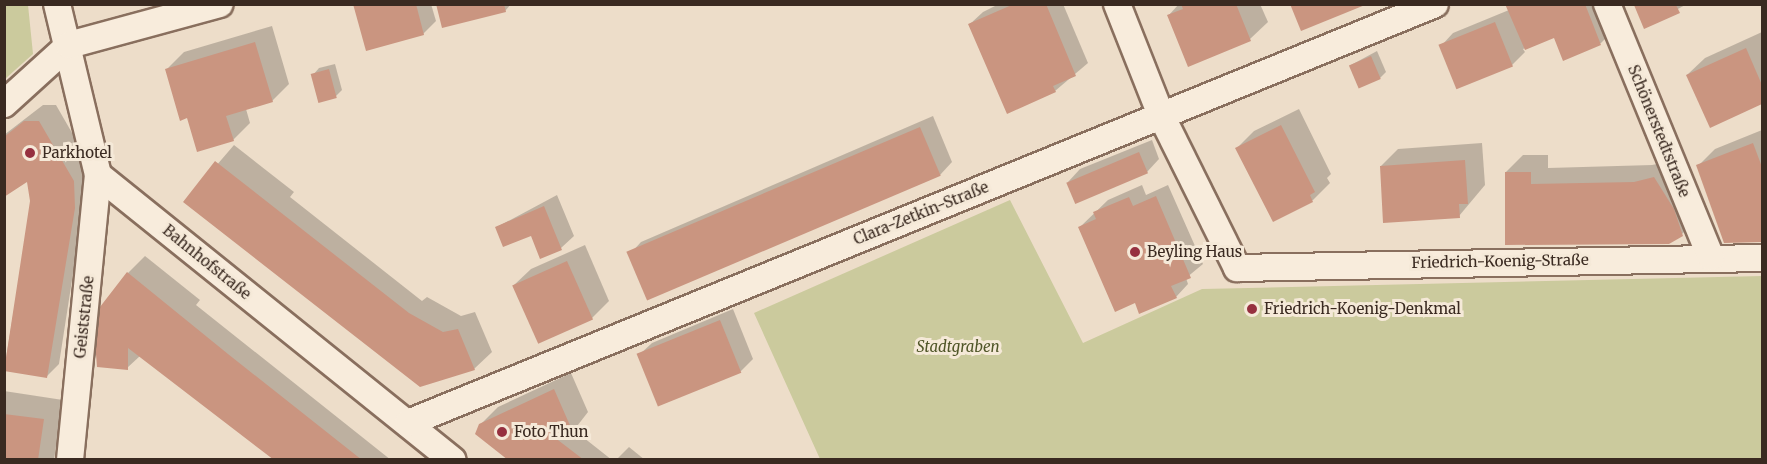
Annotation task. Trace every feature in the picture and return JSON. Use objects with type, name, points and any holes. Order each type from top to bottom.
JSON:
[{"type":"street","points":[[57,4],[69,45],[98,175]]},
{"type":"street","points":[[4,104],[69,45],[220,4]]},
{"type":"street","points":[[1117,4],[1161,115]]},
{"type":"street","name":"Clara-Zetkin-Straße","points":[[408,423],[1435,4]]},
{"type":"street","name":"Schönerstedtstraße","points":[[1607,4],[1711,258]]},
{"type":"street","name":"Friedrich-Koenig-Straße","points":[[1161,115],[1237,268],[1762,258]]},
{"type":"street","name":"Bahnhofstraße","points":[[98,175],[453,459]]},
{"type":"street","name":"Geiststraße","points":[[70,459],[98,175]]},
{"type":"green space","points":[[5,4],[28,5],[33,54],[5,79]]},
{"type":"green space","name":"Stadtgraben","points":[[1010,200],[1083,343],[1202,289],[1762,276],[1762,459],[820,459],[754,313]]},
{"type":"building","points":[[353,4],[416,4],[424,35],[366,51]]},
{"type":"building","points":[[436,4],[504,4],[506,12],[442,28]]},
{"type":"building","points":[[1014,4],[1046,4],[1076,76],[1053,86],[1056,92],[1007,114],[968,24]]},
{"type":"building","points":[[1181,4],[1236,4],[1251,41],[1188,67],[1167,15],[1183,9]]},
{"type":"building","points":[[1290,4],[1365,4],[1365,5],[1301,31]]},
{"type":"building","points":[[1505,4],[1585,4],[1601,45],[1563,61],[1554,38],[1525,50]]},
{"type":"building","points":[[1634,5],[1676,5],[1680,13],[1644,29]]},
{"type":"building","points":[[1495,22],[1513,67],[1456,89],[1438,45]]},
{"type":"building","points":[[255,42],[273,102],[226,116],[234,141],[197,152],[187,118],[180,121],[165,69]]},
{"type":"building","points":[[1746,48],[1762,85],[1762,104],[1710,128],[1686,75]]},
{"type":"building","points":[[1371,56],[1381,79],[1359,88],[1349,65]]},
{"type":"building","points":[[329,69],[337,98],[318,103],[311,74]]},
{"type":"building","points":[[24,121],[39,121],[74,181],[75,208],[47,378],[4,371],[30,201],[27,182],[4,197],[4,137]]},
{"type":"building","points":[[1281,125],[1315,192],[1310,195],[1313,202],[1273,222],[1235,148]]},
{"type":"building","points":[[920,127],[941,176],[647,300],[626,252]]},
{"type":"building","points":[[1753,143],[1762,167],[1762,242],[1724,243],[1696,165]]},
{"type":"building","points":[[1139,152],[1148,173],[1075,204],[1066,183]]},
{"type":"building","points":[[1465,160],[1468,204],[1459,204],[1460,218],[1383,223],[1380,166]]},
{"type":"building","points":[[215,161],[409,313],[443,332],[458,329],[475,370],[420,387],[183,202]]},
{"type":"building","points":[[1505,172],[1531,172],[1531,184],[1634,182],[1654,177],[1674,209],[1683,236],[1669,244],[1505,245]]},
{"type":"building","name":"Beyling Haus","points":[[1156,196],[1191,278],[1171,286],[1177,298],[1139,314],[1135,303],[1115,312],[1078,227],[1096,219],[1093,212],[1129,197],[1133,206]]},
{"type":"building","points":[[544,206],[562,250],[540,259],[531,236],[503,247],[495,227]]},
{"type":"building","points":[[567,261],[593,319],[538,344],[512,285]]},
{"type":"building","points":[[127,272],[362,460],[274,460],[128,348],[128,370],[97,367],[93,316]]},
{"type":"building","points":[[720,320],[741,373],[658,407],[637,354]]},
{"type":"building","points":[[554,389],[572,430],[554,437],[584,460],[508,460],[475,434],[479,424]]},
{"type":"building","points":[[4,414],[44,419],[38,460],[4,460]]},
{"type":"place","name":"Parkhotel","points":[[30,153]]},
{"type":"place","name":"Beyling Haus","points":[[1135,252]]},
{"type":"place","name":"Friedrich-Koenig-Denkmal","points":[[1252,309]]},
{"type":"place","name":"Foto Thun","points":[[502,432]]}]
